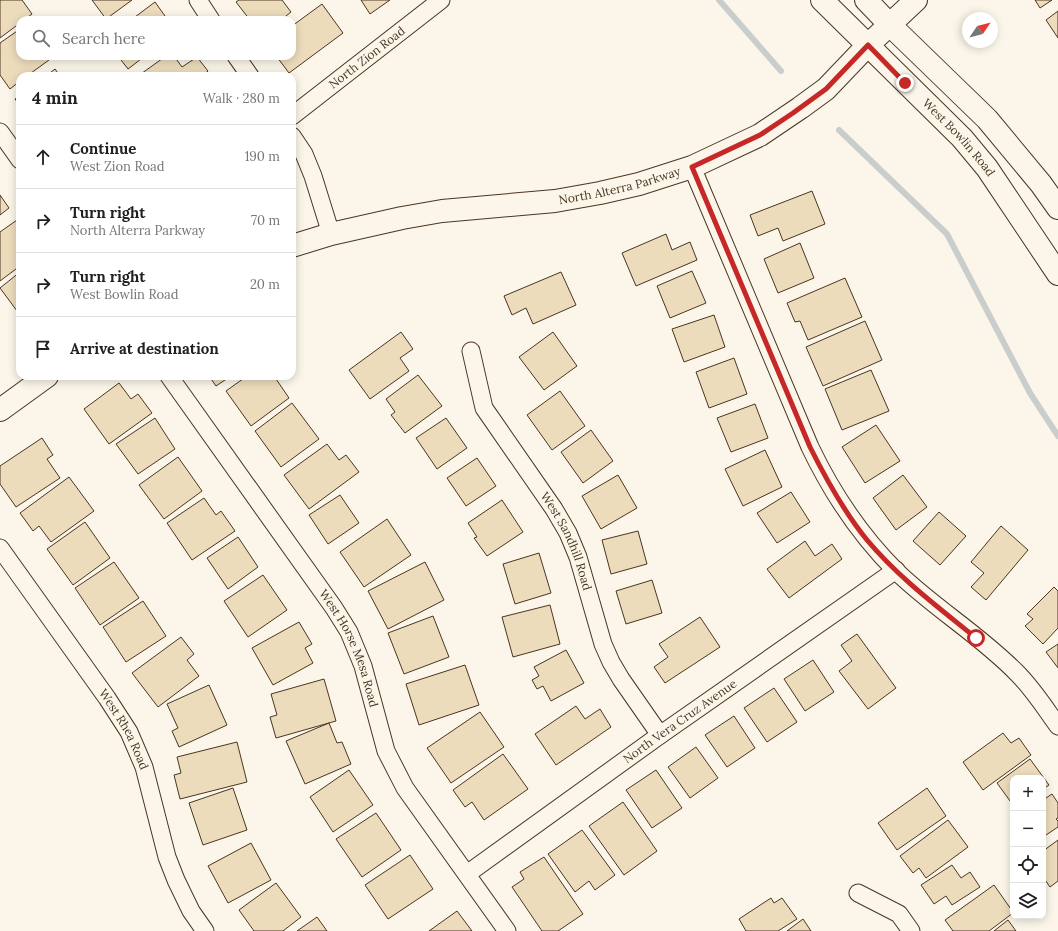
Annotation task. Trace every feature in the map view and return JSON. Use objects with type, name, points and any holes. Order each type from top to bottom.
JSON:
[{"type":"street","points":[[198,0],[208,16]]},
{"type":"street","name":"North Zion Road","points":[[296,113],[441,0]]},
{"type":"street","name":"West Bowlin Road","points":[[822,0],[962,138],[987,168],[1058,274]]},
{"type":"street","points":[[866,0],[987,119],[1041,184],[1058,208]]},
{"type":"street","name":"North Alterra Parkway","points":[[296,245],[332,234],[402,218],[442,211],[555,201],[600,193],[639,184],[692,167],[760,135],[826,89],[868,45],[916,0]]},
{"type":"street","points":[[239,60],[247,72]]},
{"type":"street","points":[[0,132],[16,154]]},
{"type":"street","points":[[296,142],[304,154],[313,176],[332,234]]},
{"type":"street","points":[[692,167],[810,447],[825,478],[867,540],[916,590],[1018,673],[1038,696],[1058,726]]},
{"type":"street","name":"West Sandhill Road","points":[[471,351],[484,408],[554,509],[568,533],[578,557],[603,644],[611,662],[660,735]]},
{"type":"street","points":[[0,410],[41,380]]},
{"type":"street","name":"West Horse Mesa Road","points":[[172,380],[329,601],[345,626],[363,666],[386,751],[405,788],[507,931]]},
{"type":"street","name":"West Rhea Road","points":[[0,548],[107,698],[129,732],[144,767],[168,857],[176,880],[191,911],[205,931]]},
{"type":"street","name":"North Vera Cruz Avenue","points":[[467,874],[660,735],[896,570]]},
{"type":"street","points":[[858,893],[899,914],[911,931]]},
{"type":"building","points":[[0,0],[22,0],[32,14],[29,16],[16,16],[16,26],[0,38]]},
{"type":"building","points":[[92,0],[132,0],[110,16],[104,16]]},
{"type":"building","points":[[239,0],[282,0],[291,12],[286,16],[247,16],[236,2]]},
{"type":"building","points":[[361,0],[390,0],[370,14]]},
{"type":"building","points":[[1035,0],[1052,0],[1040,8]]},
{"type":"building","points":[[155,2],[165,16],[136,16]]},
{"type":"building","points":[[322,4],[343,33],[290,72],[288,72],[279,60],[296,60],[296,23]]},
{"type":"building","points":[[1058,11],[1058,38],[1046,20]]},
{"type":"building","points":[[16,32],[16,60],[49,60],[32,72],[16,72],[16,84],[10,89],[0,75],[0,43]]},
{"type":"building","points":[[121,60],[140,60],[128,69]]},
{"type":"building","points":[[160,60],[177,60],[182,67],[192,60],[199,60],[208,71],[207,72],[144,72]]},
{"type":"building","points":[[812,191],[825,224],[783,241],[778,228],[758,236],[750,215]]},
{"type":"building","points":[[0,195],[9,208],[0,215]]},
{"type":"building","points":[[16,221],[16,269],[0,281],[0,232]]},
{"type":"building","points":[[666,234],[672,250],[690,242],[697,260],[636,286],[622,253]]},
{"type":"building","points":[[800,243],[814,278],[778,293],[764,259]]},
{"type":"building","points":[[692,271],[706,303],[670,318],[657,286]]},
{"type":"building","points":[[561,272],[576,305],[533,324],[526,308],[512,315],[504,296]]},
{"type":"building","points":[[16,275],[16,310],[0,288]]},
{"type":"building","points":[[845,278],[862,317],[808,340],[800,321],[795,322],[787,303]]},
{"type":"building","points":[[714,315],[725,347],[684,362],[672,329]]},
{"type":"building","points":[[865,321],[882,360],[823,386],[806,347]]},
{"type":"building","points":[[401,332],[413,349],[400,358],[409,371],[370,399],[349,370]]},
{"type":"building","points":[[553,332],[577,366],[544,390],[519,357]]},
{"type":"building","points":[[734,358],[747,394],[709,408],[696,372]]},
{"type":"building","points":[[871,370],[889,411],[842,430],[825,389]]},
{"type":"building","points":[[418,375],[442,406],[405,433],[391,415],[395,412],[386,399]]},
{"type":"building","points":[[212,380],[225,380],[216,386]]},
{"type":"building","points":[[241,380],[277,380],[289,398],[251,426],[226,391]]},
{"type":"building","points":[[119,383],[131,399],[138,394],[152,413],[109,444],[84,409]]},
{"type":"building","points":[[560,391],[585,426],[552,450],[527,415]]},
{"type":"building","points":[[292,403],[319,439],[281,467],[255,431]]},
{"type":"building","points":[[755,404],[768,438],[731,452],[717,418]]},
{"type":"building","points":[[155,418],[175,449],[138,474],[116,444]]},
{"type":"building","points":[[446,418],[467,448],[437,469],[416,438]]},
{"type":"building","points":[[876,425],[900,461],[865,483],[842,447]]},
{"type":"building","points":[[591,430],[613,461],[583,483],[561,452]]},
{"type":"building","points":[[42,438],[53,455],[47,459],[60,478],[16,507],[0,484],[0,466]]},
{"type":"building","points":[[327,444],[339,460],[346,455],[359,472],[309,509],[284,475]]},
{"type":"building","points":[[765,450],[782,487],[743,506],[725,469]]},
{"type":"building","points":[[178,457],[202,491],[164,519],[139,485]]},
{"type":"building","points":[[477,458],[496,486],[466,506],[447,478]]},
{"type":"building","points":[[618,475],[637,508],[601,529],[582,496]]},
{"type":"building","points":[[903,475],[927,507],[896,530],[873,498]]},
{"type":"building","points":[[69,477],[94,511],[51,542],[39,526],[33,531],[20,513]]},
{"type":"building","points":[[791,492],[810,522],[777,543],[757,513]]},
{"type":"building","points":[[340,495],[359,523],[328,544],[309,515]]},
{"type":"building","points":[[204,498],[216,515],[221,511],[235,531],[192,560],[167,523]]},
{"type":"building","points":[[502,500],[523,532],[487,556],[474,538],[477,537],[468,523]]},
{"type":"building","points":[[939,512],[966,536],[940,565],[913,541]]},
{"type":"building","points":[[387,519],[411,555],[364,587],[340,552]]},
{"type":"building","points":[[85,522],[110,558],[73,585],[47,549]]},
{"type":"building","points":[[1001,526],[1028,550],[986,600],[971,587],[984,573],[971,562]]},
{"type":"building","points":[[638,531],[647,564],[611,574],[602,540]]},
{"type":"building","points":[[238,537],[258,567],[228,589],[207,558]]},
{"type":"building","points":[[805,541],[815,556],[832,544],[842,559],[789,598],[767,569]]},
{"type":"building","points":[[539,553],[551,593],[515,604],[503,564]]},
{"type":"building","points":[[114,562],[139,598],[100,625],[75,588]]},
{"type":"building","points":[[425,562],[444,600],[388,629],[368,591]]},
{"type":"building","points":[[263,575],[287,610],[248,637],[224,601]]},
{"type":"building","points":[[652,580],[662,613],[626,624],[616,591]]},
{"type":"building","points":[[1054,587],[1058,591],[1058,628],[1043,644],[1025,626],[1033,619],[1027,614]]},
{"type":"building","points":[[143,601],[166,636],[126,662],[103,627]]},
{"type":"building","points":[[550,605],[560,644],[513,657],[502,617]]},
{"type":"building","points":[[433,616],[449,657],[404,674],[388,633]]},
{"type":"building","points":[[700,617],[720,647],[665,683],[654,667],[668,657],[659,644]]},
{"type":"building","points":[[299,622],[312,644],[305,648],[313,663],[273,685],[252,648]]},
{"type":"building","points":[[857,634],[896,688],[868,709],[839,671],[852,661],[841,645]]},
{"type":"building","points":[[181,637],[194,654],[187,660],[199,676],[158,707],[132,673]]},
{"type":"building","points":[[1058,644],[1058,668],[1046,652]]},
{"type":"building","points":[[566,650],[584,683],[551,701],[543,686],[537,689],[532,680],[539,676],[534,667]]},
{"type":"building","points":[[813,660],[834,692],[805,711],[784,679]]},
{"type":"building","points":[[465,665],[479,705],[419,725],[406,684]]},
{"type":"building","points":[[324,679],[336,721],[276,738],[270,717],[277,715],[271,694]]},
{"type":"building","points":[[209,685],[227,725],[179,747],[172,731],[178,728],[167,704]]},
{"type":"building","points":[[774,688],[797,722],[767,742],[744,708]]},
{"type":"building","points":[[576,706],[585,719],[600,709],[611,727],[556,765],[535,734]]},
{"type":"building","points":[[480,712],[504,747],[451,783],[427,748]]},
{"type":"building","points":[[734,716],[755,748],[727,767],[705,735]]},
{"type":"building","points":[[329,723],[337,743],[342,742],[351,764],[305,784],[286,741]]},
{"type":"building","points":[[1003,733],[1011,743],[1019,738],[1031,755],[983,790],[963,762]]},
{"type":"building","points":[[237,742],[247,782],[180,799],[174,775],[181,773],[177,757]]},
{"type":"building","points":[[696,747],[718,778],[690,798],[668,767]]},
{"type":"building","points":[[503,754],[528,789],[484,820],[472,802],[465,807],[453,790]]},
{"type":"building","points":[[1030,759],[1042,775],[1010,775],[1010,801],[997,783]]},
{"type":"building","points":[[349,770],[373,805],[333,832],[310,797]]},
{"type":"building","points":[[656,770],[682,808],[652,828],[626,790]]},
{"type":"building","points":[[233,788],[247,830],[203,845],[189,803]]},
{"type":"building","points":[[927,788],[946,816],[897,850],[878,823]]},
{"type":"building","points":[[1052,794],[1058,803],[1058,818],[1056,819],[1058,821],[1058,827],[1046,835],[1046,811],[1046,798]]},
{"type":"building","points":[[623,802],[657,851],[624,875],[589,826]]},
{"type":"building","points":[[376,813],[401,850],[362,877],[336,839]]},
{"type":"building","points":[[948,820],[968,847],[926,878],[919,868],[913,873],[900,856]]},
{"type":"building","points":[[582,830],[615,875],[595,890],[589,881],[575,892],[548,854]]},
{"type":"building","points":[[1058,840],[1058,881],[1050,887],[1046,881],[1046,849]]},
{"type":"building","points":[[251,843],[271,880],[228,903],[208,866]]},
{"type":"building","points":[[410,855],[433,889],[388,919],[365,885]]},
{"type":"building","points":[[544,857],[583,914],[558,931],[542,931],[512,887],[524,879],[520,872]]},
{"type":"building","points":[[952,865],[961,878],[970,872],[980,887],[952,905],[946,896],[934,904],[921,885]]},
{"type":"building","points":[[276,883],[301,917],[283,931],[254,931],[239,910]]},
{"type":"building","points":[[994,885],[1010,908],[1010,915],[989,931],[953,931],[945,920]]},
{"type":"building","points":[[771,898],[774,903],[782,898],[797,919],[778,931],[746,931],[739,919]]},
{"type":"building","points":[[457,911],[472,931],[429,931]]},
{"type":"building","points":[[317,917],[327,931],[297,931]]},
{"type":"building","points":[[803,919],[811,931],[787,931]]},
{"type":"building","points":[[1008,920],[1016,931],[994,931]]},
{"type":"waterway","points":[[719,0],[781,71]]},
{"type":"waterway","points":[[839,130],[947,234],[1030,393],[1058,436]]},
{"type":"route","points":[[905,83],[868,45],[826,89],[793,113],[760,135],[692,167],[810,447],[825,478],[867,540],[916,590],[976,638]]}]
